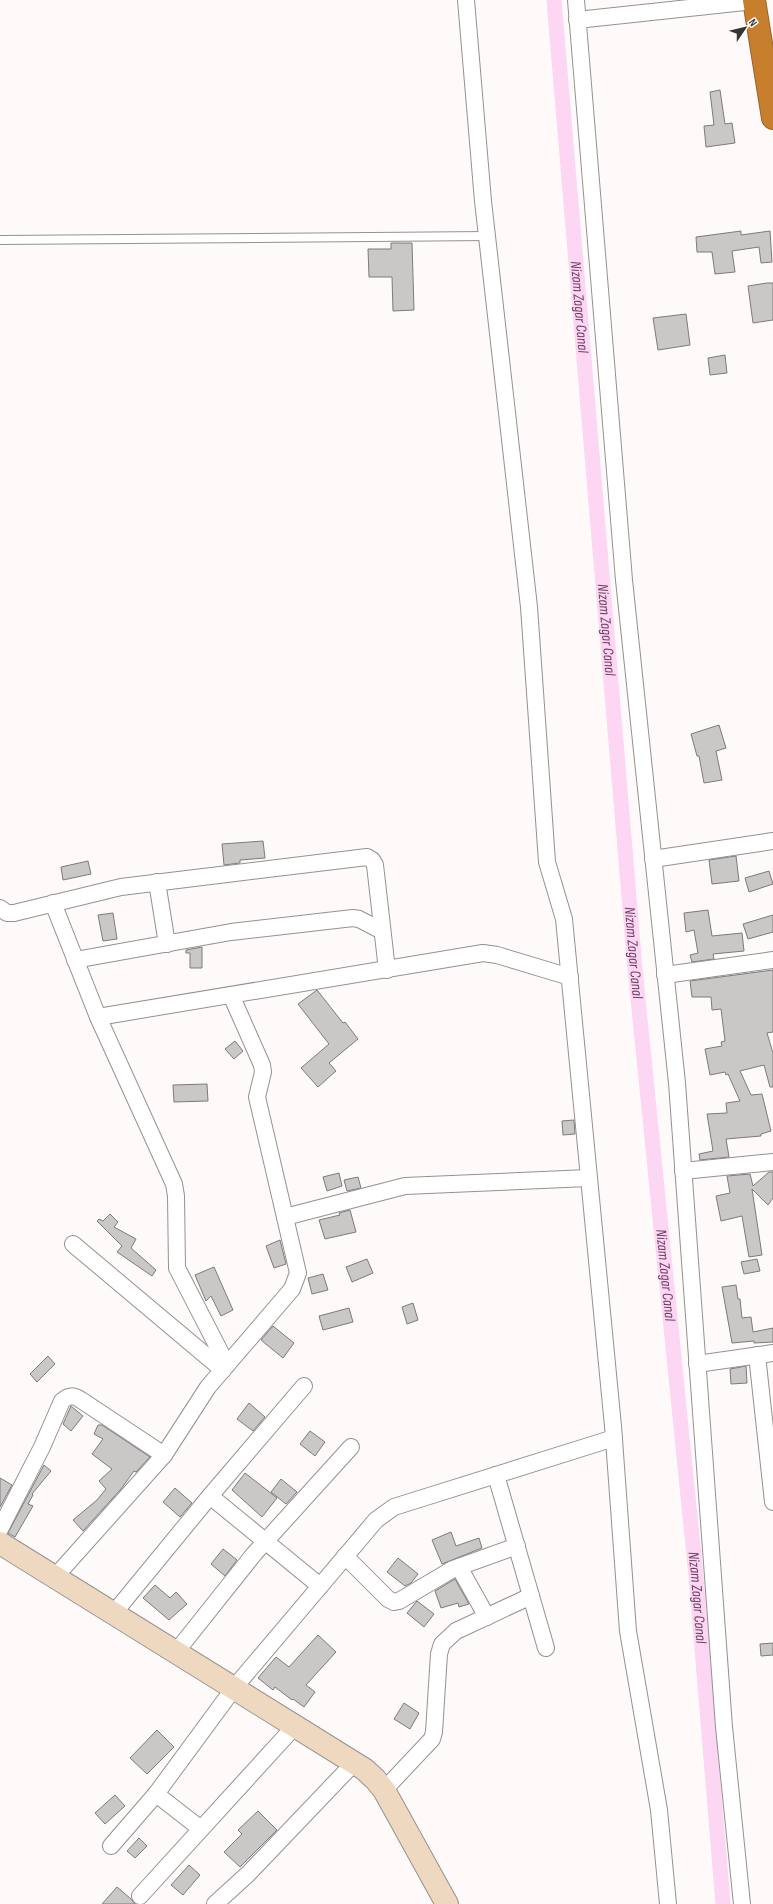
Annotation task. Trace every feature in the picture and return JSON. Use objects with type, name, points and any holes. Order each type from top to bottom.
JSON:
[{"type":"highway","points":[[754,0],[773,118]]},
{"type":"street","points":[[466,0],[488,236],[528,607],[547,862],[563,912],[570,977],[614,1438],[628,1631],[660,1810],[668,1904]]},
{"type":"street","points":[[576,0],[624,580],[677,1083],[724,1727],[742,1904]]},
{"type":"street","points":[[577,20],[754,0]]},
{"type":"street","points":[[653,859],[773,841]]},
{"type":"street","points":[[0,908],[7,913],[14,914],[121,886],[367,857],[372,860],[375,865],[387,970]]},
{"type":"street","points":[[158,882],[167,944]]},
{"type":"street","points":[[53,903],[98,1017],[174,1184],[176,1196],[176,1259],[181,1277],[225,1367]]},
{"type":"street","points":[[75,960],[231,932],[353,918],[359,919],[382,931]]},
{"type":"street","points":[[98,1017],[483,953],[497,955],[570,977]]},
{"type":"street","points":[[665,975],[773,960]]},
{"type":"street","points":[[55,1577],[164,1456],[208,1387],[292,1289],[296,1281],[298,1273],[258,1097],[263,1072],[262,1065],[231,995]]},
{"type":"street","points":[[683,1171],[773,1162]]},
{"type":"street","points":[[285,1217],[405,1186],[588,1178]]},
{"type":"street","points":[[73,1244],[225,1367]]},
{"type":"street","points":[[697,1364],[773,1353]]},
{"type":"street","points":[[757,1355],[773,1502]]},
{"type":"street","points":[[114,1614],[210,1496],[304,1386]]},
{"type":"street","points":[[0,1529],[42,1447],[62,1401],[69,1396],[75,1396],[164,1456]]},
{"type":"street","points":[[111,1846],[156,1794],[234,1688],[376,1520],[394,1507],[614,1438]]},
{"type":"street","points":[[176,1652],[265,1541],[351,1446]]},
{"type":"street","points":[[496,1475],[546,1648]]},
{"type":"street","points":[[210,1496],[320,1586]]},
{"type":"street","points":[[0,1544],[364,1769],[376,1779],[384,1790],[447,1904]]},
{"type":"street","points":[[345,1556],[388,1599],[394,1602],[399,1601],[459,1567],[517,1546]]},
{"type":"street","points":[[459,1567],[487,1617]]},
{"type":"street","points":[[384,1790],[432,1738],[434,1732],[439,1654],[442,1644],[456,1631],[531,1596]]},
{"type":"street","points":[[140,1896],[295,1726]]},
{"type":"street","points":[[215,1904],[248,1874],[354,1763]]},
{"type":"street","points":[[156,1794],[201,1829]]},
{"type":"lane","points":[[0,240],[488,236]]},
{"type":"building","points":[[720,90],[725,124],[732,123],[735,143],[706,147],[704,126],[714,125],[710,92]]},
{"type":"building","points":[[741,231],[741,235],[770,231],[772,262],[761,263],[759,247],[732,251],[735,272],[715,274],[712,252],[697,252],[696,237]]},
{"type":"building","points":[[391,243],[412,243],[414,310],[393,311],[392,277],[369,277],[368,249],[391,249]]},
{"type":"building","points":[[773,283],[773,320],[753,323],[748,286]]},
{"type":"building","points":[[686,314],[690,345],[658,350],[653,318]]},
{"type":"building","points":[[725,355],[727,373],[710,375],[708,358]]},
{"type":"building","points":[[719,725],[726,748],[716,751],[722,780],[704,783],[699,756],[697,756],[691,734]]},
{"type":"building","points":[[263,841],[265,858],[240,860],[240,863],[224,865],[222,844]]},
{"type":"building","points":[[736,856],[739,881],[712,884],[709,860]]},
{"type":"building","points":[[88,861],[91,874],[63,880],[61,867]]},
{"type":"building","points":[[769,871],[773,884],[749,892],[745,878]]},
{"type":"building","points":[[708,910],[712,936],[742,933],[744,951],[713,954],[714,959],[692,962],[690,955],[698,953],[694,930],[686,932],[684,913]]},
{"type":"building","points":[[113,913],[117,939],[103,941],[98,915]]},
{"type":"building","points":[[773,915],[773,932],[748,939],[743,924]]},
{"type":"building","points":[[202,947],[202,968],[190,968],[190,953],[186,953],[186,950]]},
{"type":"building","points":[[773,970],[773,1032],[767,1033],[773,1053],[773,1087],[770,1087],[764,1065],[740,1071],[751,1095],[762,1094],[771,1131],[761,1134],[761,1136],[726,1139],[729,1157],[700,1160],[699,1154],[713,1151],[707,1114],[727,1113],[726,1103],[740,1101],[728,1074],[726,1075],[725,1072],[710,1075],[705,1049],[722,1046],[721,1042],[725,1041],[721,1009],[712,1010],[711,997],[692,997],[690,981]]},
{"type":"building","points":[[317,990],[343,1023],[345,1022],[358,1039],[329,1063],[336,1071],[318,1087],[301,1068],[329,1044],[298,1004]]},
{"type":"building","points":[[235,1041],[243,1051],[234,1059],[225,1049]]},
{"type":"building","points":[[207,1084],[208,1101],[174,1102],[173,1085]]},
{"type":"building","points":[[574,1120],[575,1134],[563,1135],[562,1121]]},
{"type":"building","points":[[769,1172],[773,1172],[773,1198],[768,1205],[752,1189],[762,1255],[749,1257],[742,1216],[721,1221],[716,1196],[730,1193],[727,1176],[750,1174],[753,1186]]},
{"type":"building","points":[[339,1173],[342,1186],[327,1191],[323,1177]]},
{"type":"building","points":[[358,1177],[361,1188],[347,1191],[344,1180]]},
{"type":"building","points":[[350,1210],[356,1232],[325,1239],[319,1220],[340,1215],[339,1213]]},
{"type":"building","points":[[110,1214],[118,1222],[114,1227],[136,1239],[131,1248],[156,1270],[152,1276],[117,1252],[122,1246],[97,1221],[99,1219],[103,1221]]},
{"type":"building","points":[[280,1240],[286,1264],[274,1268],[266,1246]]},
{"type":"building","points":[[367,1259],[373,1273],[352,1282],[346,1267]]},
{"type":"building","points":[[757,1259],[760,1271],[744,1274],[741,1262]]},
{"type":"building","points":[[214,1267],[233,1310],[221,1316],[211,1296],[206,1301],[195,1275]]},
{"type":"building","points":[[323,1274],[328,1290],[312,1294],[308,1278]]},
{"type":"building","points":[[736,1285],[738,1299],[740,1299],[742,1318],[751,1317],[753,1332],[773,1328],[773,1342],[754,1343],[754,1341],[732,1343],[722,1287]]},
{"type":"building","points":[[413,1303],[418,1320],[407,1324],[402,1307]]},
{"type":"building","points":[[349,1308],[353,1322],[323,1330],[319,1316]]},
{"type":"building","points":[[273,1326],[294,1343],[283,1358],[261,1340]]},
{"type":"building","points":[[48,1356],[55,1364],[37,1382],[30,1374]]},
{"type":"building","points":[[746,1366],[747,1383],[731,1384],[730,1369]]},
{"type":"building","points":[[249,1403],[265,1417],[253,1431],[237,1419]]},
{"type":"building","points":[[71,1406],[83,1416],[71,1431],[63,1424]]},
{"type":"building","points":[[98,1425],[102,1425],[150,1457],[136,1472],[134,1471],[121,1489],[83,1531],[73,1520],[97,1500],[106,1489],[99,1481],[112,1469],[92,1454],[103,1439],[94,1434]]},
{"type":"building","points":[[310,1431],[325,1442],[315,1456],[300,1444]]},
{"type":"building","points":[[44,1465],[51,1471],[32,1494],[33,1495],[28,1504],[33,1506],[15,1537],[8,1533]]},
{"type":"building","points":[[245,1473],[277,1498],[262,1517],[232,1490]]},
{"type":"building","points":[[0,1478],[12,1485],[0,1507]]},
{"type":"building","points":[[281,1479],[297,1492],[286,1504],[271,1492]]},
{"type":"building","points":[[175,1488],[192,1503],[180,1517],[163,1502]]},
{"type":"building","points":[[451,1532],[456,1546],[479,1538],[482,1548],[442,1564],[432,1540]]},
{"type":"building","points":[[223,1549],[237,1560],[225,1576],[211,1564]]},
{"type":"building","points":[[398,1558],[418,1574],[411,1583],[405,1586],[387,1572]]},
{"type":"building","points":[[455,1579],[469,1604],[459,1607],[458,1603],[441,1608],[435,1591]]},
{"type":"building","points":[[155,1585],[170,1598],[176,1592],[187,1604],[169,1620],[143,1598]]},
{"type":"building","points":[[417,1601],[434,1614],[424,1627],[407,1613]]},
{"type":"building","points":[[318,1635],[336,1652],[306,1685],[315,1692],[304,1707],[275,1687],[273,1690],[258,1678],[276,1657],[289,1667]]},
{"type":"building","points":[[773,1643],[773,1655],[761,1656],[760,1644]]},
{"type":"building","points":[[404,1703],[419,1713],[410,1729],[394,1719]]},
{"type":"building","points":[[157,1730],[174,1747],[147,1774],[130,1758]]},
{"type":"building","points":[[115,1795],[125,1806],[105,1824],[95,1813]]},
{"type":"building","points":[[258,1811],[277,1830],[240,1867],[224,1852],[242,1834],[238,1830]]},
{"type":"building","points":[[139,1838],[147,1846],[135,1858],[127,1851]]},
{"type":"building","points":[[189,1865],[200,1875],[183,1895],[171,1885]]},
{"type":"building","points":[[117,1887],[131,1899],[135,1904],[102,1904]]},
{"type":"waterway","name":"Nizam Zagar Canal","points":[[554,0],[635,969],[696,1576],[723,1904]]}]
